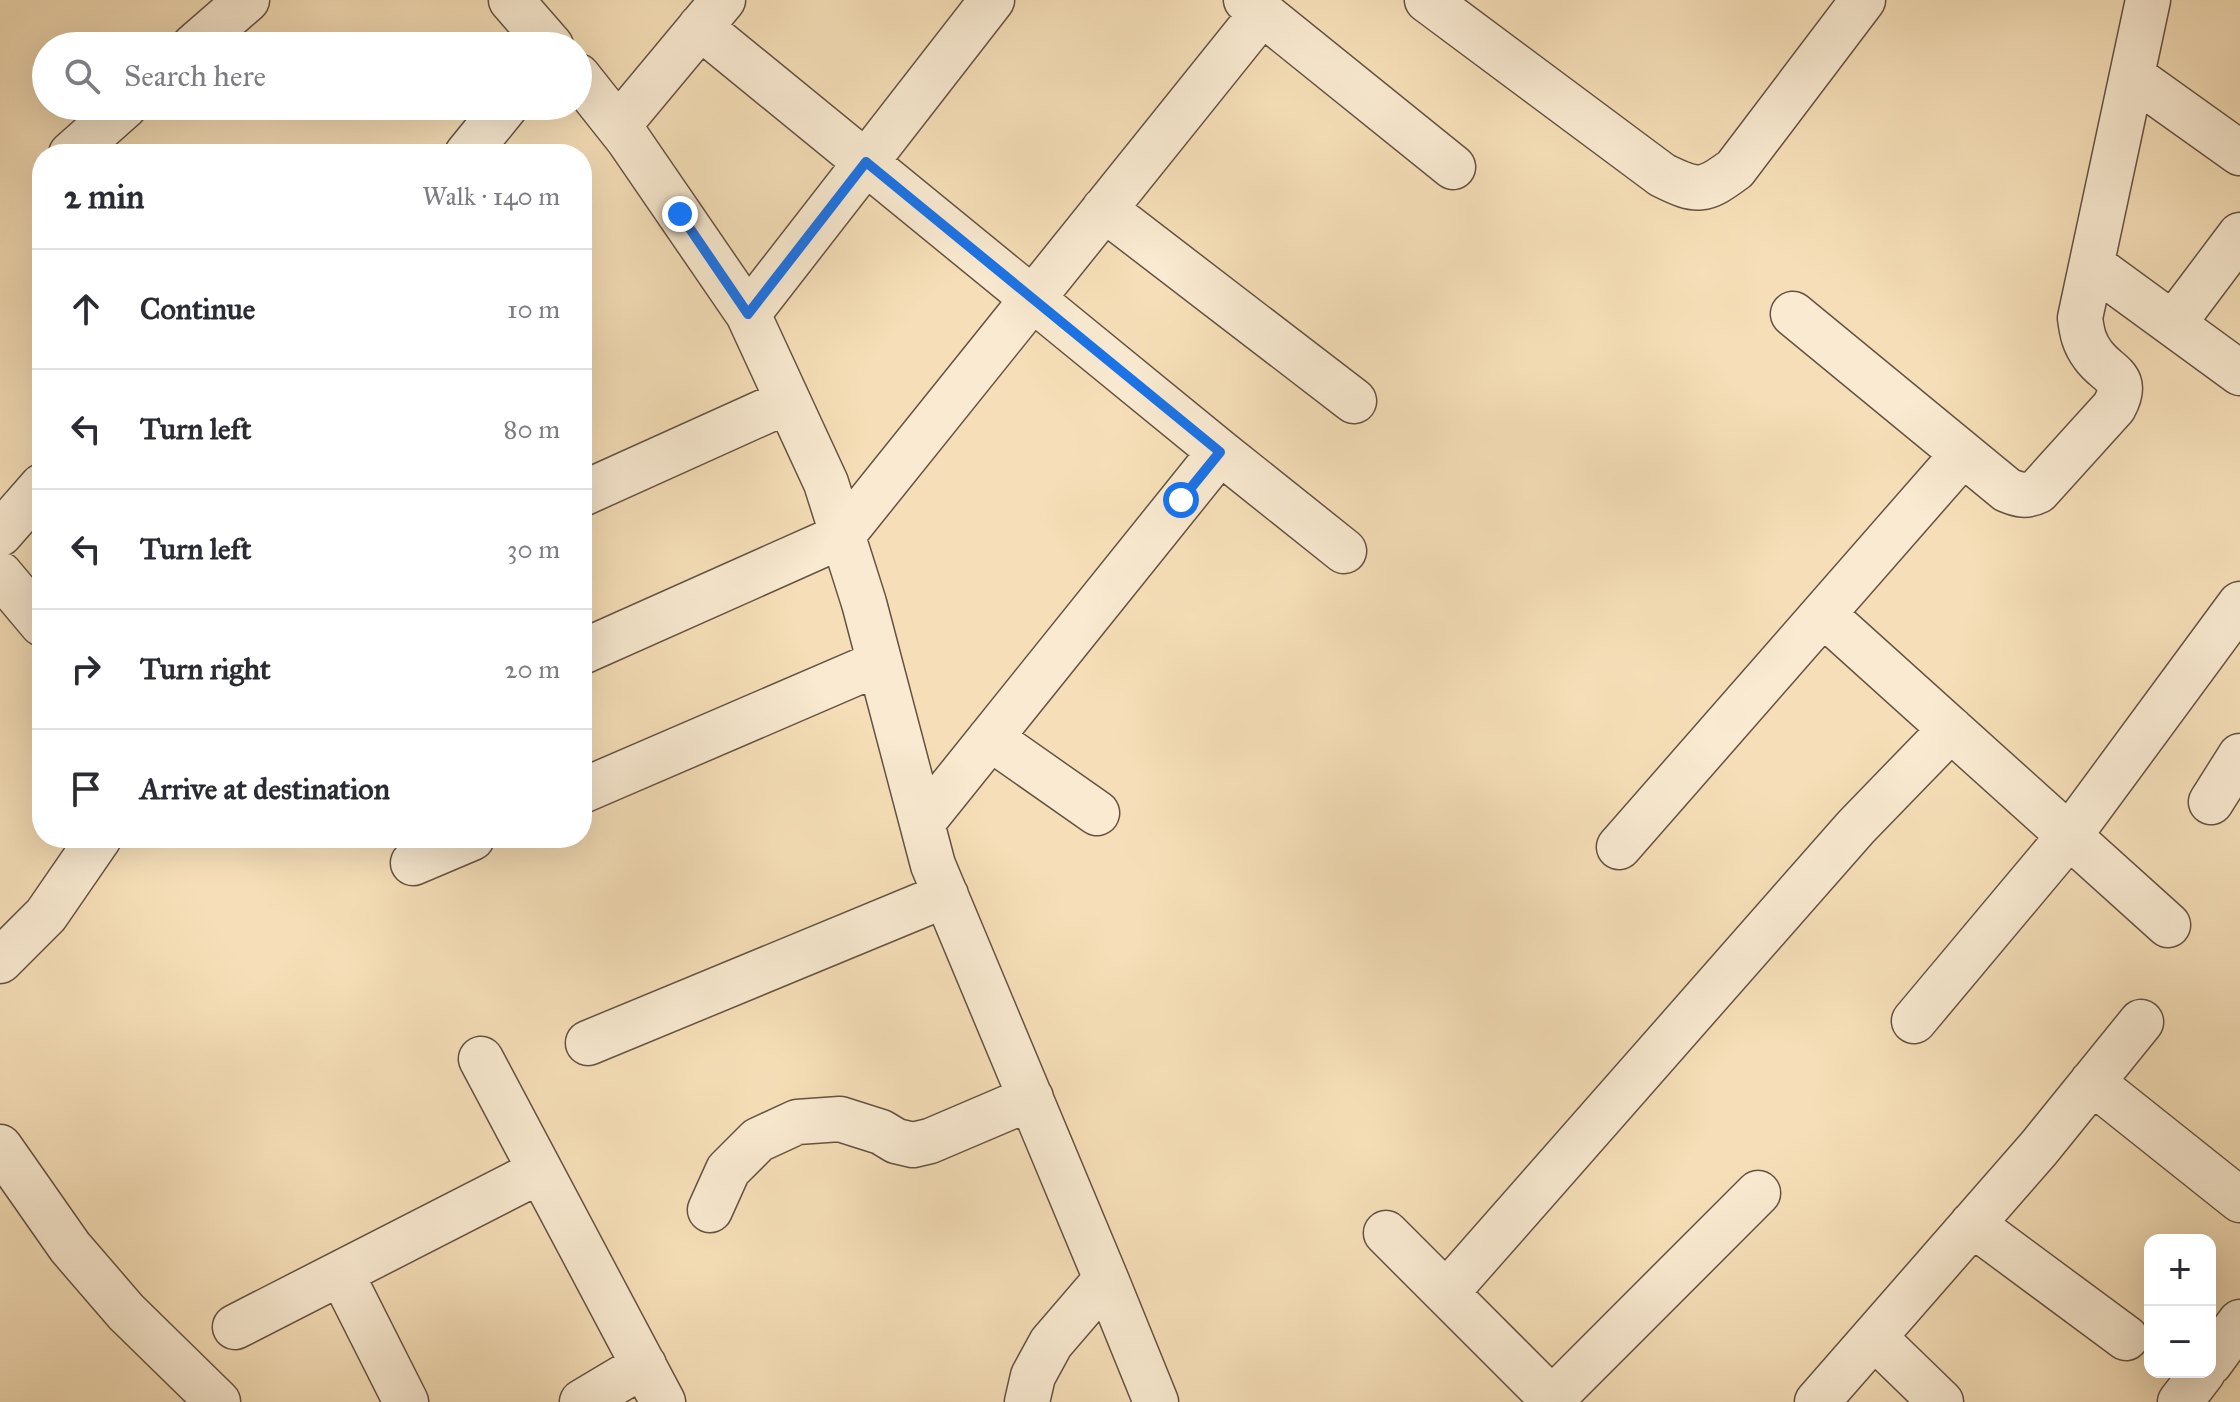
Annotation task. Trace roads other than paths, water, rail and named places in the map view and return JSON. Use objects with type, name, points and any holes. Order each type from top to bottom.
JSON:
[{"type":"street","points":[[210,32],[247,0]]},
{"type":"street","points":[[511,0],[539,32]]},
{"type":"street","points":[[748,314],[992,0]]},
{"type":"street","points":[[1427,0],[1662,175],[1685,187],[1711,187],[1735,169],[1863,0]]},
{"type":"street","points":[[1793,314],[2007,490],[2018,495],[2038,491],[2114,407],[2120,396],[2121,385],[2116,377],[2095,358],[2083,339],[2080,318],[2148,0]]},
{"type":"street","points":[[592,648],[842,536],[1104,209],[1254,6],[1453,167]]},
{"type":"street","points":[[618,126],[711,14],[866,162],[1344,551]]},
{"type":"street","points":[[2132,76],[2240,153]]},
{"type":"street","points":[[592,94],[618,126],[748,314],[826,483],[864,603],[933,865],[1156,1402]]},
{"type":"street","points":[[82,144],[109,120]]},
{"type":"street","points":[[475,144],[495,120]]},
{"type":"street","points":[[1104,209],[1354,401]]},
{"type":"street","points":[[2173,324],[2240,235]]},
{"type":"street","points":[[2092,265],[2240,373]]},
{"type":"street","points":[[592,489],[788,401]]},
{"type":"street","points":[[922,823],[1220,452]]},
{"type":"street","points":[[1619,847],[1963,454]]},
{"type":"street","points":[[0,534],[32,497]]},
{"type":"street","points":[[0,574],[32,612]]},
{"type":"street","points":[[1914,1021],[2069,836],[2240,604]]},
{"type":"street","points":[[1823,614],[2168,925]]},
{"type":"street","points":[[592,787],[879,663]]},
{"type":"street","points":[[1446,1293],[1856,827],[1951,729]]},
{"type":"street","points":[[990,738],[1097,813]]},
{"type":"street","points":[[2211,802],[2240,756]]},
{"type":"street","points":[[0,961],[46,915],[92,848]]},
{"type":"street","points":[[413,863],[448,848]]},
{"type":"street","points":[[588,1043],[946,895]]},
{"type":"street","points":[[1817,1402],[2039,1148],[2141,1022]]},
{"type":"street","points":[[481,1059],[653,1384],[582,1402]]},
{"type":"street","points":[[2092,1082],[2240,1200]]},
{"type":"street","points":[[710,1210],[728,1170],[758,1140],[797,1122],[840,1119],[913,1145],[930,1141],[1031,1098]]},
{"type":"street","points":[[0,1147],[70,1247],[126,1312],[218,1402]]},
{"type":"street","points":[[235,1327],[540,1171]]},
{"type":"street","points":[[1386,1233],[1553,1401],[1758,1193]]},
{"type":"street","points":[[1972,1224],[2126,1338]]},
{"type":"street","points":[[341,1273],[406,1402]]},
{"type":"street","points":[[1020,1393],[1051,1343],[1106,1279]]},
{"type":"street","points":[[2216,1355],[2240,1322]]},
{"type":"street","points":[[1874,1337],[1941,1402]]},
{"type":"street","points":[[2180,1402],[2198,1378]]}]
